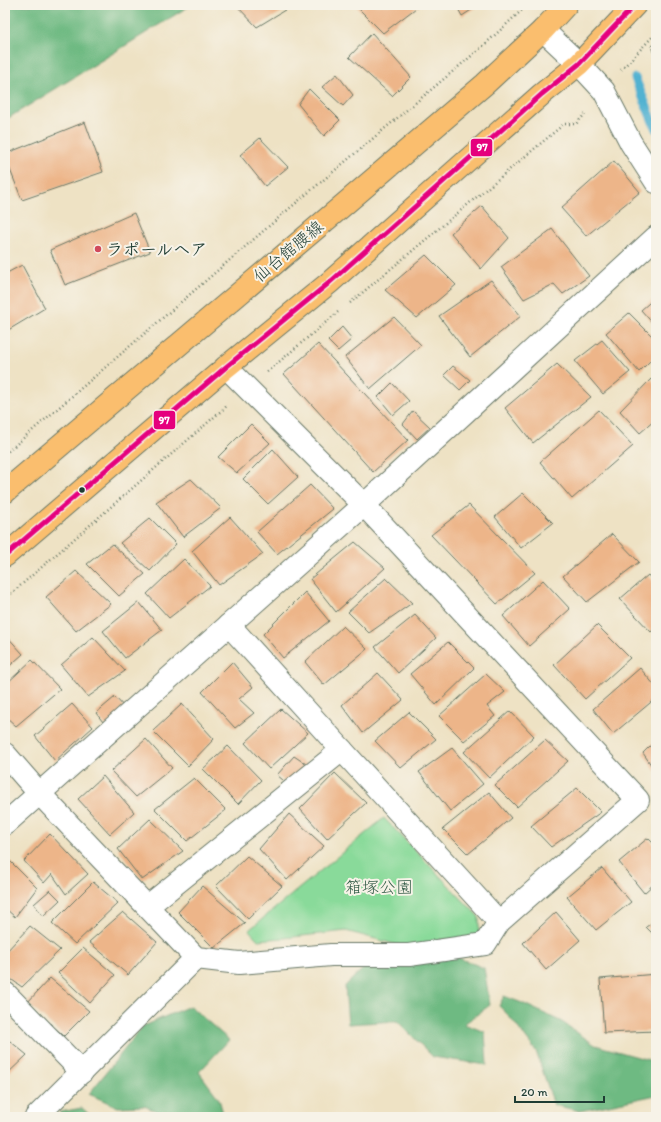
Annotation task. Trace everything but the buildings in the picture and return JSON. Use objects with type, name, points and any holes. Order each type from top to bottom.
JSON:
[{"type":"main road","name":"仙台館腰線","points":[[5,492],[484,84],[544,30],[566,5]]},
{"type":"main road","points":[[5,556],[226,367],[329,283],[542,94],[579,64],[635,5]]},
{"type":"street","points":[[544,30],[604,91],[631,143],[656,182]]},
{"type":"street","points":[[5,824],[364,505],[656,237]]},
{"type":"street","points":[[5,754],[196,958],[239,963],[331,955],[409,955],[485,944],[499,922],[638,800],[364,505],[226,367]]},
{"type":"street","points":[[229,625],[499,922]]},
{"type":"street","points":[[148,906],[342,750]]},
{"type":"street","points":[[36,1117],[196,958]]},
{"type":"street","points":[[5,993],[82,1072]]},
{"type":"path","points":[[5,454],[290,208],[482,47],[528,5]]},
{"type":"path","points":[[621,70],[656,33]]},
{"type":"path","points":[[5,599],[247,388],[564,124],[576,124],[587,113]]},
{"type":"green space","points":[[5,5],[191,5],[5,120]]},
{"type":"green space","name":"箱塚公園","points":[[384,818],[479,917],[479,939],[409,948],[346,931],[258,940],[249,930]]},
{"type":"green space","points":[[456,957],[484,968],[490,1005],[464,1024],[485,1032],[487,1065],[433,1057],[397,1021],[348,1024],[345,986],[366,966]]},
{"type":"green space","points":[[504,996],[562,1022],[595,1045],[656,1062],[656,1095],[580,1111],[554,1105],[536,1051],[509,1016],[499,1006]]},
{"type":"green space","points":[[190,1006],[229,1040],[199,1072],[219,1099],[224,1117],[164,1117],[164,1114],[144,1106],[118,1107],[89,1094],[143,1026]]},
{"type":"green space","points":[[82,1108],[92,1117],[57,1117],[61,1112]]},
{"type":"waterway","points":[[635,78],[656,129]]},
{"type":"transit line","name":"97","points":[[5,556],[226,367],[329,283],[542,94],[579,64],[635,5]]},
{"type":"place","name":"ラポールヘア","points":[[98,249]]}]
